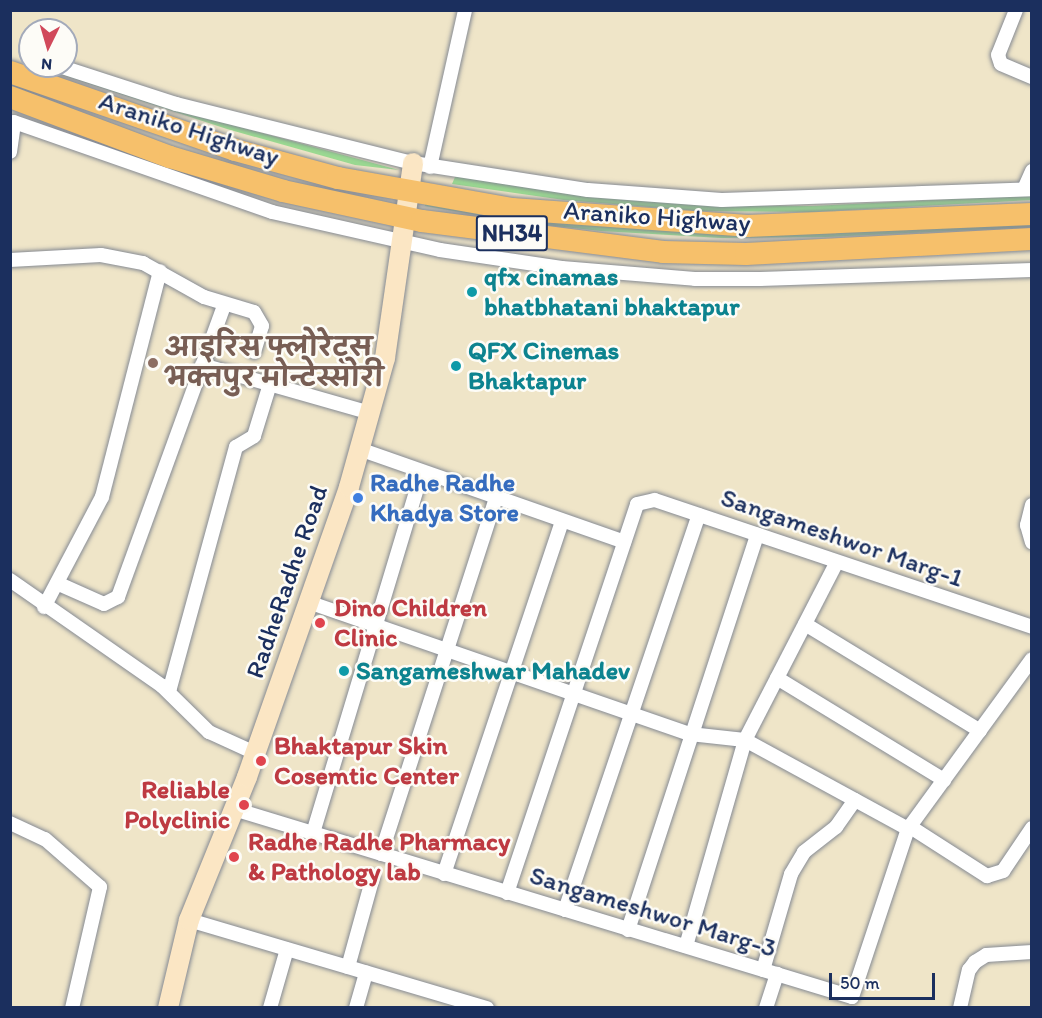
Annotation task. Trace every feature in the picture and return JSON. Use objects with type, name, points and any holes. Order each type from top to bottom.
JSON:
[{"type":"highway","name":"Araniko Highway","points":[[11,73],[235,150],[408,192],[512,209],[747,226],[1032,214]]},
{"type":"highway","name":"Araniko Highway","points":[[10,97],[170,157],[283,191],[404,217],[663,252],[757,254],[1032,239]]},
{"type":"main road","name":"RadheRadhe Road","points":[[168,1008],[189,920],[234,809],[311,603],[359,450],[394,310],[400,241],[408,192],[422,165]]},
{"type":"street","points":[[422,165],[465,10]]},
{"type":"street","points":[[1016,10],[998,55],[1001,64],[1032,77]]},
{"type":"street","points":[[78,72],[176,104],[422,165],[588,190],[722,200],[1028,189],[1032,171]]},
{"type":"street","points":[[10,152],[14,122],[261,209],[400,241],[562,268],[695,279],[918,277],[1032,270]]},
{"type":"street","points":[[10,260],[101,255],[143,263],[224,305],[246,308],[260,318],[262,326],[254,352]]},
{"type":"street","points":[[44,607],[102,497],[160,271]]},
{"type":"street","points":[[58,584],[104,604],[118,597],[224,305]]},
{"type":"street","points":[[202,365],[370,413]]},
{"type":"street","points":[[162,686],[170,688],[236,447],[254,436],[270,384]]},
{"type":"street","points":[[359,450],[624,543],[507,893]]},
{"type":"street","points":[[313,833],[378,626],[422,472]]},
{"type":"street","points":[[381,854],[496,498]]},
{"type":"street","name":"Sangameshwor Marg-1","points":[[624,543],[637,504],[655,500],[1032,627]]},
{"type":"street","points":[[1032,505],[1027,525],[1032,542]]},
{"type":"street","points":[[565,910],[699,515]]},
{"type":"street","points":[[444,874],[514,673],[562,522]]},
{"type":"street","points":[[628,930],[690,734],[757,535]]},
{"type":"street","points":[[686,946],[746,740],[837,562]]},
{"type":"street","points":[[10,580],[44,607],[162,686],[209,732],[255,753]]},
{"type":"street","points":[[311,603],[690,734],[746,740],[909,827],[987,876],[1003,872],[1032,828]]},
{"type":"street","points":[[805,624],[980,731]]},
{"type":"street","points":[[856,1002],[909,827],[1032,659]]},
{"type":"street","points":[[777,678],[944,780]]},
{"type":"street","points":[[763,970],[791,874],[804,852],[836,827],[855,800]]},
{"type":"street","name":"Sangameshwor Marg-3","points":[[234,809],[777,974],[856,1002]]},
{"type":"street","points":[[10,823],[45,839],[100,887],[72,1008]]},
{"type":"street","points":[[348,967],[373,877]]},
{"type":"street","points":[[189,920],[366,972],[446,1002],[487,1008]]},
{"type":"street","points":[[270,1008],[287,949]]},
{"type":"street","points":[[960,1008],[969,970],[975,962],[986,955],[1032,952]]},
{"type":"street","points":[[356,1008],[366,972]]},
{"type":"street","points":[[766,1008],[777,974]]},
{"type":"green space","points":[[72,78],[78,78],[144,101],[399,170],[355,165],[227,129]]},
{"type":"green space","points":[[465,176],[565,193],[698,205],[812,206],[1031,195],[1032,200],[812,212],[699,211],[564,200],[452,184],[455,177]]},
{"type":"green space","points":[[426,201],[528,217],[1031,220],[1032,227],[826,237],[721,238],[601,231],[510,221],[425,206]]},
{"type":"place","name":"qfx cinamas bhatbhatani bhaktapur","points":[[472,292]]},
{"type":"place","name":"आइरिस फ्लोरेट्स भक्तपुर मोन्टेस्सोरी","points":[[153,363]]},
{"type":"place","name":"QFX Cinemas Bhaktapur","points":[[456,366]]},
{"type":"place","name":"Radhe Radhe Khadya Store","points":[[358,498]]},
{"type":"place","name":"Dino Children Clinic","points":[[320,623]]},
{"type":"place","name":"Sangameshwar Mahadev","points":[[344,671]]},
{"type":"place","name":"Bhaktapur Skin Cosemtic Center","points":[[261,761]]},
{"type":"place","name":"Reliable Polyclinic","points":[[244,805]]},
{"type":"place","name":"Radhe Radhe Pharmacy & Pathology lab","points":[[234,857]]}]
